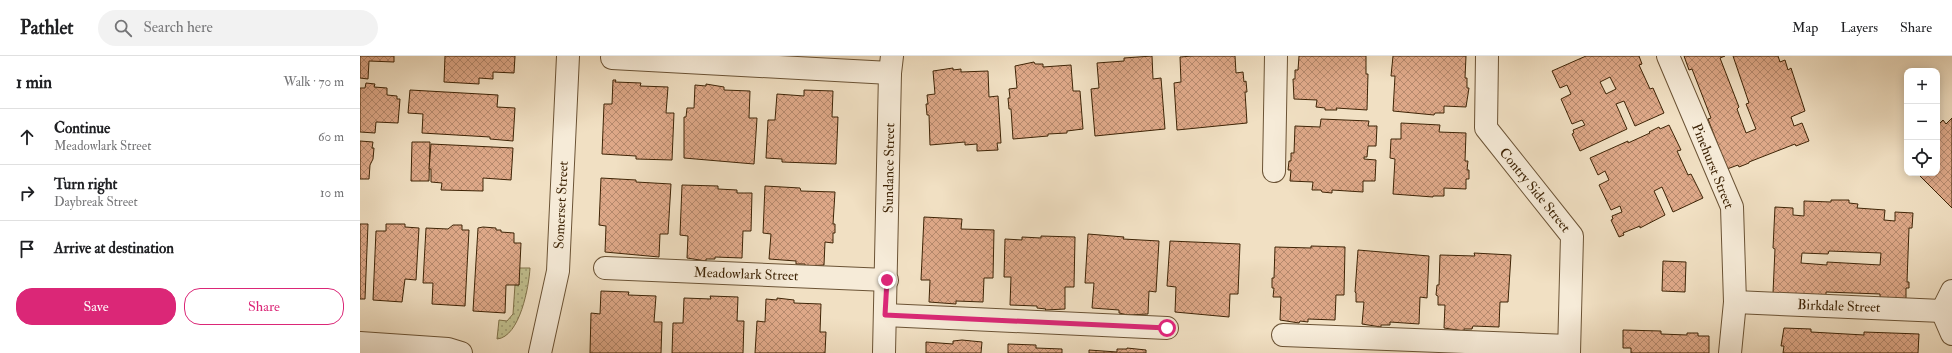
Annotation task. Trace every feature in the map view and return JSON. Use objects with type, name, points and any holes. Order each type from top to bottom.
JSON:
[{"type":"street","name":"Somerset Street","points":[[540,353],[558,271],[568,56]]},
{"type":"street","points":[[1274,171],[1276,56]]},
{"type":"street","name":"Contry Side Street","points":[[1487,56],[1486,128],[1572,236],[1569,350]]},
{"type":"street","name":"Pinehurst Street","points":[[1668,56],[1732,207],[1735,302],[1730,353]]},
{"type":"street","points":[[612,58],[891,64]]},
{"type":"street","name":"Sundance Street","points":[[884,353],[887,280],[891,64]]},
{"type":"street","name":"Meadowlark Street","points":[[605,268],[887,280]]},
{"type":"street","points":[[1952,291],[1942,310],[1952,334]]},
{"type":"street","name":"Birkdale Street","points":[[1735,302],[1942,310]]},
{"type":"street","points":[[885,315],[1167,328]]},
{"type":"street","points":[[1283,334],[1569,350]]},
{"type":"street","points":[[360,343],[448,348],[461,353]]},
{"type":"shaded area","points":[[519,268],[530,268],[528,286],[522,310],[512,330],[505,336],[497,339],[499,320],[507,321],[513,314],[515,285],[519,285]]},
{"type":"building","points":[[360,56],[394,56],[394,62],[369,61],[368,79],[360,78]]},
{"type":"building","points":[[445,56],[515,56],[514,73],[493,72],[493,79],[479,78],[479,84],[444,82]]},
{"type":"building","points":[[1152,56],[1153,79],[1161,78],[1165,129],[1095,136],[1091,89],[1099,88],[1097,63],[1124,61],[1124,58]]},
{"type":"building","points":[[1235,56],[1236,73],[1243,72],[1244,82],[1246,81],[1247,92],[1245,92],[1247,123],[1177,130],[1174,83],[1181,82],[1180,57]]},
{"type":"building","points":[[1299,56],[1366,56],[1366,74],[1368,74],[1367,110],[1336,108],[1337,110],[1325,110],[1325,108],[1316,107],[1317,100],[1294,99],[1293,79],[1295,79],[1295,70],[1298,70]]},
{"type":"building","points":[[1393,56],[1466,56],[1465,78],[1467,78],[1467,88],[1469,88],[1466,107],[1444,106],[1444,113],[1435,113],[1434,115],[1393,111],[1395,76],[1391,76]]},
{"type":"building","points":[[1586,56],[1639,56],[1642,64],[1639,65],[1650,89],[1653,88],[1664,113],[1635,126],[1624,101],[1616,104],[1627,129],[1580,151],[1572,134],[1574,133],[1573,130],[1585,125],[1582,120],[1572,124],[1561,99],[1571,94],[1567,85],[1560,88],[1552,71]],"holes":[[[1610,77],[1616,89],[1606,94],[1600,82]]]},
{"type":"building","points":[[1684,56],[1725,56],[1720,58],[1739,107],[1737,109],[1746,133],[1756,129],[1746,104],[1749,103],[1733,56],[1778,56],[1780,62],[1785,60],[1788,70],[1791,68],[1805,111],[1791,117],[1794,126],[1802,123],[1809,141],[1796,146],[1795,144],[1739,167],[1738,165],[1727,169],[1708,119],[1711,118],[1692,69],[1689,70]]},
{"type":"building","points":[[1034,62],[1035,64],[1043,64],[1043,67],[1071,65],[1073,91],[1080,91],[1083,129],[1067,131],[1067,133],[1048,134],[1048,136],[1013,139],[1011,109],[1009,109],[1008,98],[1010,98],[1009,89],[1017,88],[1015,66]]},
{"type":"building","points":[[953,68],[953,70],[961,69],[961,72],[988,71],[989,97],[998,96],[1001,143],[997,143],[998,150],[977,151],[977,144],[965,145],[965,142],[930,145],[929,115],[927,115],[926,104],[928,104],[927,95],[935,94],[933,71]]},
{"type":"building","points":[[613,80],[616,80],[615,82],[641,83],[640,86],[668,87],[666,113],[674,113],[672,160],[636,159],[636,156],[602,154],[604,104],[612,104]]},
{"type":"building","points":[[366,83],[375,84],[374,87],[387,88],[387,95],[397,96],[397,99],[400,99],[398,123],[376,122],[375,133],[360,132],[360,88],[365,88]]},
{"type":"building","points":[[706,84],[724,87],[724,90],[750,91],[749,118],[757,118],[754,164],[684,158],[684,117],[686,117],[687,108],[694,108],[695,85],[706,86]]},
{"type":"building","points":[[410,90],[498,95],[497,107],[515,108],[513,141],[490,139],[490,137],[422,133],[423,114],[408,113]]},
{"type":"building","points":[[804,90],[833,91],[832,117],[838,117],[836,164],[782,162],[782,159],[766,158],[768,120],[775,120],[777,94],[804,96]]},
{"type":"building","points":[[1952,118],[1952,208],[1920,176],[1940,176],[1940,123],[1943,120],[1946,124]]},
{"type":"building","points":[[1321,119],[1369,121],[1368,126],[1377,126],[1376,146],[1368,146],[1367,157],[1364,157],[1364,159],[1376,160],[1375,181],[1363,181],[1363,192],[1332,190],[1332,193],[1322,192],[1321,190],[1312,190],[1313,182],[1290,181],[1291,170],[1288,170],[1289,161],[1291,161],[1291,153],[1294,153],[1295,126],[1320,127]]},
{"type":"building","points":[[1401,123],[1440,125],[1439,132],[1466,133],[1465,161],[1468,161],[1467,170],[1469,170],[1469,179],[1466,179],[1466,189],[1444,188],[1444,196],[1433,197],[1393,194],[1395,159],[1390,158],[1391,139],[1401,139]]},
{"type":"building","points":[[1669,125],[1681,150],[1677,151],[1688,175],[1691,174],[1703,198],[1673,212],[1662,187],[1654,191],[1665,215],[1640,228],[1640,226],[1623,233],[1624,235],[1619,237],[1611,220],[1613,219],[1612,216],[1622,212],[1620,206],[1611,210],[1599,185],[1609,180],[1605,171],[1598,175],[1590,158],[1628,141],[1628,143],[1650,133],[1649,132],[1659,127],[1660,129]]},
{"type":"building","points":[[360,141],[373,142],[373,159],[370,165],[369,179],[360,179]]},
{"type":"building","points":[[412,142],[430,142],[429,181],[411,181]]},
{"type":"building","points":[[431,144],[513,148],[511,180],[483,178],[483,191],[441,190],[442,183],[431,182],[431,169],[429,169]]},
{"type":"building","points":[[601,178],[671,184],[668,234],[660,234],[659,257],[605,252],[606,226],[599,225]]},
{"type":"building","points":[[682,185],[718,186],[718,189],[737,190],[737,193],[752,193],[751,231],[743,231],[742,258],[715,257],[715,259],[706,259],[706,261],[687,258],[688,236],[680,235]]},
{"type":"building","points":[[765,186],[800,188],[801,191],[835,192],[833,224],[835,224],[835,233],[833,233],[833,243],[825,242],[824,265],[805,266],[805,264],[796,264],[796,261],[769,259],[771,234],[763,233]]},
{"type":"building","points":[[1831,200],[1849,200],[1849,203],[1858,204],[1857,208],[1885,210],[1884,220],[1895,221],[1895,212],[1913,213],[1912,228],[1909,228],[1907,282],[1909,282],[1909,288],[1906,288],[1906,299],[1880,298],[1880,294],[1826,292],[1826,295],[1773,293],[1775,207],[1793,208],[1793,215],[1804,216],[1804,201],[1831,202]],"holes":[[[1829,251],[1881,253],[1880,265],[1827,262],[1827,265],[1801,263],[1802,253],[1828,254]]]},
{"type":"building","points":[[924,217],[962,219],[961,229],[994,230],[993,278],[984,278],[983,302],[956,301],[956,304],[929,302],[930,280],[921,280]]},
{"type":"building","points":[[360,224],[368,224],[365,299],[360,299]]},
{"type":"building","points":[[386,224],[405,224],[405,227],[419,228],[416,280],[405,279],[402,302],[373,300],[376,231],[386,231]]},
{"type":"building","points":[[453,225],[462,225],[462,230],[469,230],[465,306],[432,304],[433,283],[423,283],[426,228],[448,229]]},
{"type":"building","points":[[478,228],[496,228],[496,230],[501,230],[501,232],[514,233],[514,243],[521,243],[519,285],[506,285],[505,313],[473,311]]},
{"type":"building","points":[[1088,234],[1124,237],[1123,239],[1159,241],[1156,292],[1149,291],[1148,314],[1128,315],[1119,313],[1119,310],[1092,308],[1094,283],[1085,283]]},
{"type":"building","points":[[1041,236],[1075,237],[1074,287],[1065,287],[1065,309],[1045,310],[1046,309],[1037,308],[1037,306],[1010,305],[1011,277],[1004,277],[1005,239],[1022,240],[1022,237],[1041,238]]},
{"type":"building","points":[[1170,241],[1240,244],[1238,294],[1230,294],[1229,317],[1175,312],[1176,287],[1167,286]]},
{"type":"building","points":[[1311,246],[1345,247],[1344,295],[1336,295],[1335,320],[1308,319],[1308,322],[1300,321],[1299,323],[1280,320],[1281,297],[1273,297],[1274,288],[1272,288],[1272,278],[1274,278],[1275,247],[1311,248]]},
{"type":"building","points":[[1358,250],[1429,256],[1427,298],[1420,297],[1419,324],[1390,322],[1390,325],[1381,325],[1381,327],[1362,324],[1364,302],[1356,302],[1355,292]]},
{"type":"building","points":[[1474,253],[1511,255],[1508,302],[1500,302],[1499,327],[1473,326],[1472,329],[1464,329],[1464,331],[1444,328],[1445,305],[1438,305],[1438,296],[1436,295],[1437,285],[1439,285],[1440,255],[1475,256]]},
{"type":"building","points":[[1663,261],[1686,262],[1685,292],[1662,291]]},
{"type":"building","points":[[601,291],[629,292],[628,295],[656,296],[654,322],[662,322],[661,353],[590,353],[591,313],[600,314]]},
{"type":"building","points":[[710,296],[738,297],[737,321],[744,321],[743,353],[672,353],[673,323],[683,323],[684,298],[711,299]]},
{"type":"building","points":[[777,298],[794,300],[794,303],[821,304],[820,332],[826,332],[825,353],[755,353],[757,321],[765,322],[766,299],[777,300]]},
{"type":"building","points":[[1784,328],[1811,329],[1811,332],[1864,335],[1864,332],[1919,334],[1918,353],[1783,353],[1784,346],[1781,346]]},
{"type":"building","points":[[1623,330],[1661,331],[1661,334],[1687,335],[1687,333],[1698,333],[1698,336],[1709,336],[1709,353],[1631,353],[1631,348],[1623,348]]},
{"type":"building","points":[[962,340],[982,342],[981,353],[926,353],[926,342],[953,344],[953,341]]},
{"type":"building","points":[[1008,344],[1036,345],[1036,348],[1062,349],[1062,353],[1008,353]]},
{"type":"building","points":[[1127,348],[1146,350],[1146,353],[1089,353],[1089,350],[1117,352],[1117,349]]},
{"type":"route","points":[[887,280],[885,315],[1167,328]]}]
